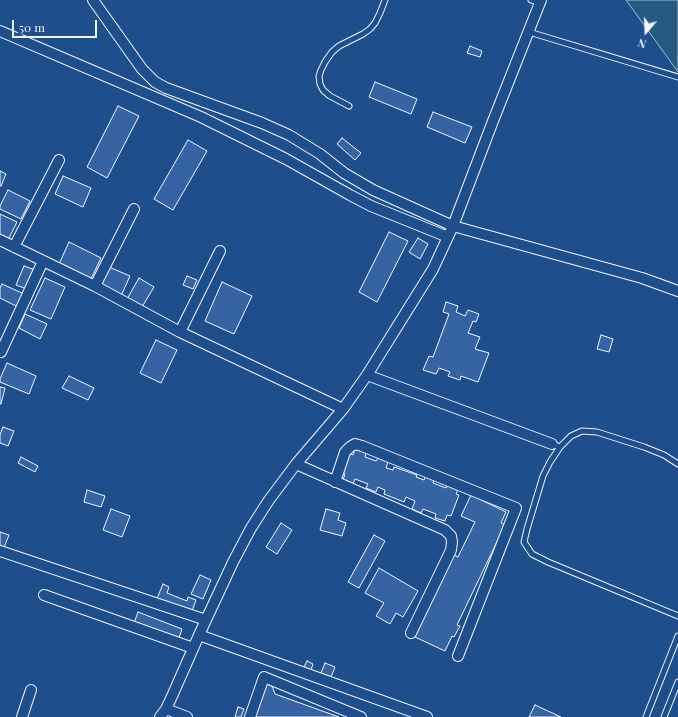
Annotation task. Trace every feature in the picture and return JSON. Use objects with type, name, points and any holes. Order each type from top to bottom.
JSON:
[{"type":"street","points":[[93,0],[142,69],[155,82],[166,88],[262,123],[289,135],[320,154],[344,173],[373,190],[453,226],[642,278],[678,291]]},
{"type":"street","points":[[187,717],[163,713],[232,562],[269,500],[296,464],[343,409],[367,375],[433,269],[453,226],[529,32],[538,1]]},
{"type":"street","points":[[0,31],[202,117],[286,158],[371,206],[448,237]]},
{"type":"street","points":[[14,247],[59,160]]},
{"type":"street","points":[[95,286],[134,209]]},
{"type":"street","points":[[0,240],[95,286],[180,332],[343,409]]},
{"type":"street","points":[[180,332],[220,251]]},
{"type":"street","points":[[1,352],[43,261]]},
{"type":"street","points":[[367,375],[556,446]]},
{"type":"street","points":[[335,482],[345,452],[355,444],[516,508],[458,656]]},
{"type":"street","points":[[296,464],[445,530],[451,536],[451,550],[411,633]]},
{"type":"street","points":[[0,551],[206,620]]},
{"type":"street","points":[[44,595],[193,648]]},
{"type":"street","points":[[199,635],[427,717]]},
{"type":"street","points":[[250,717],[264,678],[361,717]]},
{"type":"street","points":[[22,717],[31,690]]},
{"type":"lane","points":[[349,106],[330,96],[323,90],[320,84],[319,76],[321,70],[325,62],[336,48],[370,29],[385,0]]},
{"type":"lane","points":[[529,32],[678,77]]},
{"type":"lane","points":[[678,464],[664,455],[644,446],[597,432],[582,431],[571,436],[556,446],[543,476],[524,542],[532,554],[548,562],[678,616]]},
{"type":"lane","points":[[646,717],[678,636]]},
{"type":"lane","points":[[664,717],[678,682]]},
{"type":"shaded area","points":[[626,0],[678,0],[678,72]]},
{"type":"building","points":[[470,46],[482,51],[480,57],[467,53]]},
{"type":"building","points":[[375,82],[417,99],[411,114],[369,97]]},
{"type":"building","points":[[118,106],[139,116],[107,178],[87,167]]},
{"type":"building","points":[[433,112],[472,127],[465,143],[427,127]]},
{"type":"building","points":[[342,138],[361,153],[355,160],[337,144]]},
{"type":"building","points":[[188,140],[207,151],[173,210],[154,199]]},
{"type":"building","points":[[0,171],[6,174],[1,186],[0,186]]},
{"type":"building","points":[[63,176],[91,188],[83,207],[55,194]]},
{"type":"building","points":[[8,190],[30,201],[21,219],[0,209]]},
{"type":"building","points":[[0,214],[17,222],[8,240],[0,236]]},
{"type":"building","points":[[389,232],[408,241],[377,302],[359,292]]},
{"type":"building","points":[[418,238],[428,244],[420,259],[409,252]]},
{"type":"building","points":[[69,242],[101,258],[91,279],[59,264]]},
{"type":"building","points":[[24,266],[35,270],[27,289],[16,285]]},
{"type":"building","points":[[109,267],[130,276],[121,296],[100,287]]},
{"type":"building","points":[[187,276],[197,280],[193,289],[183,285]]},
{"type":"building","points":[[45,278],[65,287],[51,319],[30,310]]},
{"type":"building","points":[[139,278],[154,287],[142,307],[127,299]]},
{"type":"building","points":[[222,282],[252,296],[234,334],[205,321]]},
{"type":"building","points":[[2,284],[24,294],[18,307],[0,298],[0,288]]},
{"type":"building","points":[[446,302],[458,306],[456,312],[465,316],[468,310],[479,314],[476,322],[473,321],[468,333],[480,337],[475,349],[489,353],[478,382],[461,376],[460,380],[448,376],[450,372],[439,368],[436,374],[423,370],[429,356],[433,357],[449,314],[443,312]]},
{"type":"building","points":[[25,314],[47,324],[40,339],[19,328]]},
{"type":"building","points":[[601,335],[613,339],[609,352],[597,349]]},
{"type":"building","points":[[156,340],[177,350],[161,383],[140,373]]},
{"type":"building","points":[[7,363],[36,376],[29,394],[0,382]]},
{"type":"building","points":[[69,376],[94,388],[88,400],[62,388]]},
{"type":"building","points":[[0,387],[5,388],[1,404],[0,404]]},
{"type":"building","points":[[3,427],[14,431],[8,446],[0,443],[0,435]]},
{"type":"building","points":[[355,449],[366,453],[365,457],[376,461],[378,458],[388,462],[386,468],[393,470],[394,467],[417,475],[416,477],[424,480],[426,475],[435,478],[433,483],[446,488],[448,483],[459,487],[456,494],[459,495],[451,516],[447,515],[445,521],[435,518],[436,514],[423,509],[421,513],[412,509],[415,501],[406,497],[404,502],[384,494],[385,490],[378,487],[376,492],[366,488],[368,484],[355,479],[353,484],[343,480],[345,474],[342,473],[349,453],[353,455]]},
{"type":"building","points":[[21,457],[38,466],[35,472],[18,463]]},
{"type":"building","points":[[87,490],[105,496],[101,507],[84,502]]},
{"type":"building","points":[[471,495],[506,512],[501,523],[505,525],[457,625],[460,626],[454,637],[452,636],[445,651],[415,637],[454,555],[458,557],[475,522],[461,516]]},
{"type":"building","points":[[111,509],[130,516],[122,537],[103,530]]},
{"type":"building","points":[[326,509],[340,513],[338,520],[346,523],[342,536],[320,530]]},
{"type":"building","points":[[281,523],[292,530],[277,554],[266,547]]},
{"type":"building","points":[[0,532],[9,535],[3,550],[0,549]]},
{"type":"building","points":[[374,535],[385,541],[359,588],[348,582]]},
{"type":"building","points":[[379,568],[418,591],[403,617],[396,613],[390,624],[376,616],[384,603],[365,593]]},
{"type":"building","points":[[200,575],[211,580],[203,599],[191,594]]},
{"type":"building","points":[[163,584],[169,587],[167,593],[187,601],[188,597],[196,600],[191,614],[156,601]]},
{"type":"building","points":[[138,612],[182,629],[178,641],[134,623]]},
{"type":"building","points":[[307,661],[313,664],[311,670],[304,667]]},
{"type":"building","points":[[325,663],[335,667],[331,677],[321,673]]},
{"type":"building","points":[[263,683],[272,686],[275,694],[339,717],[251,717]]},
{"type":"building","points":[[535,705],[561,717],[529,717]]},
{"type":"building","points":[[238,707],[244,709],[241,717],[235,717]]}]
